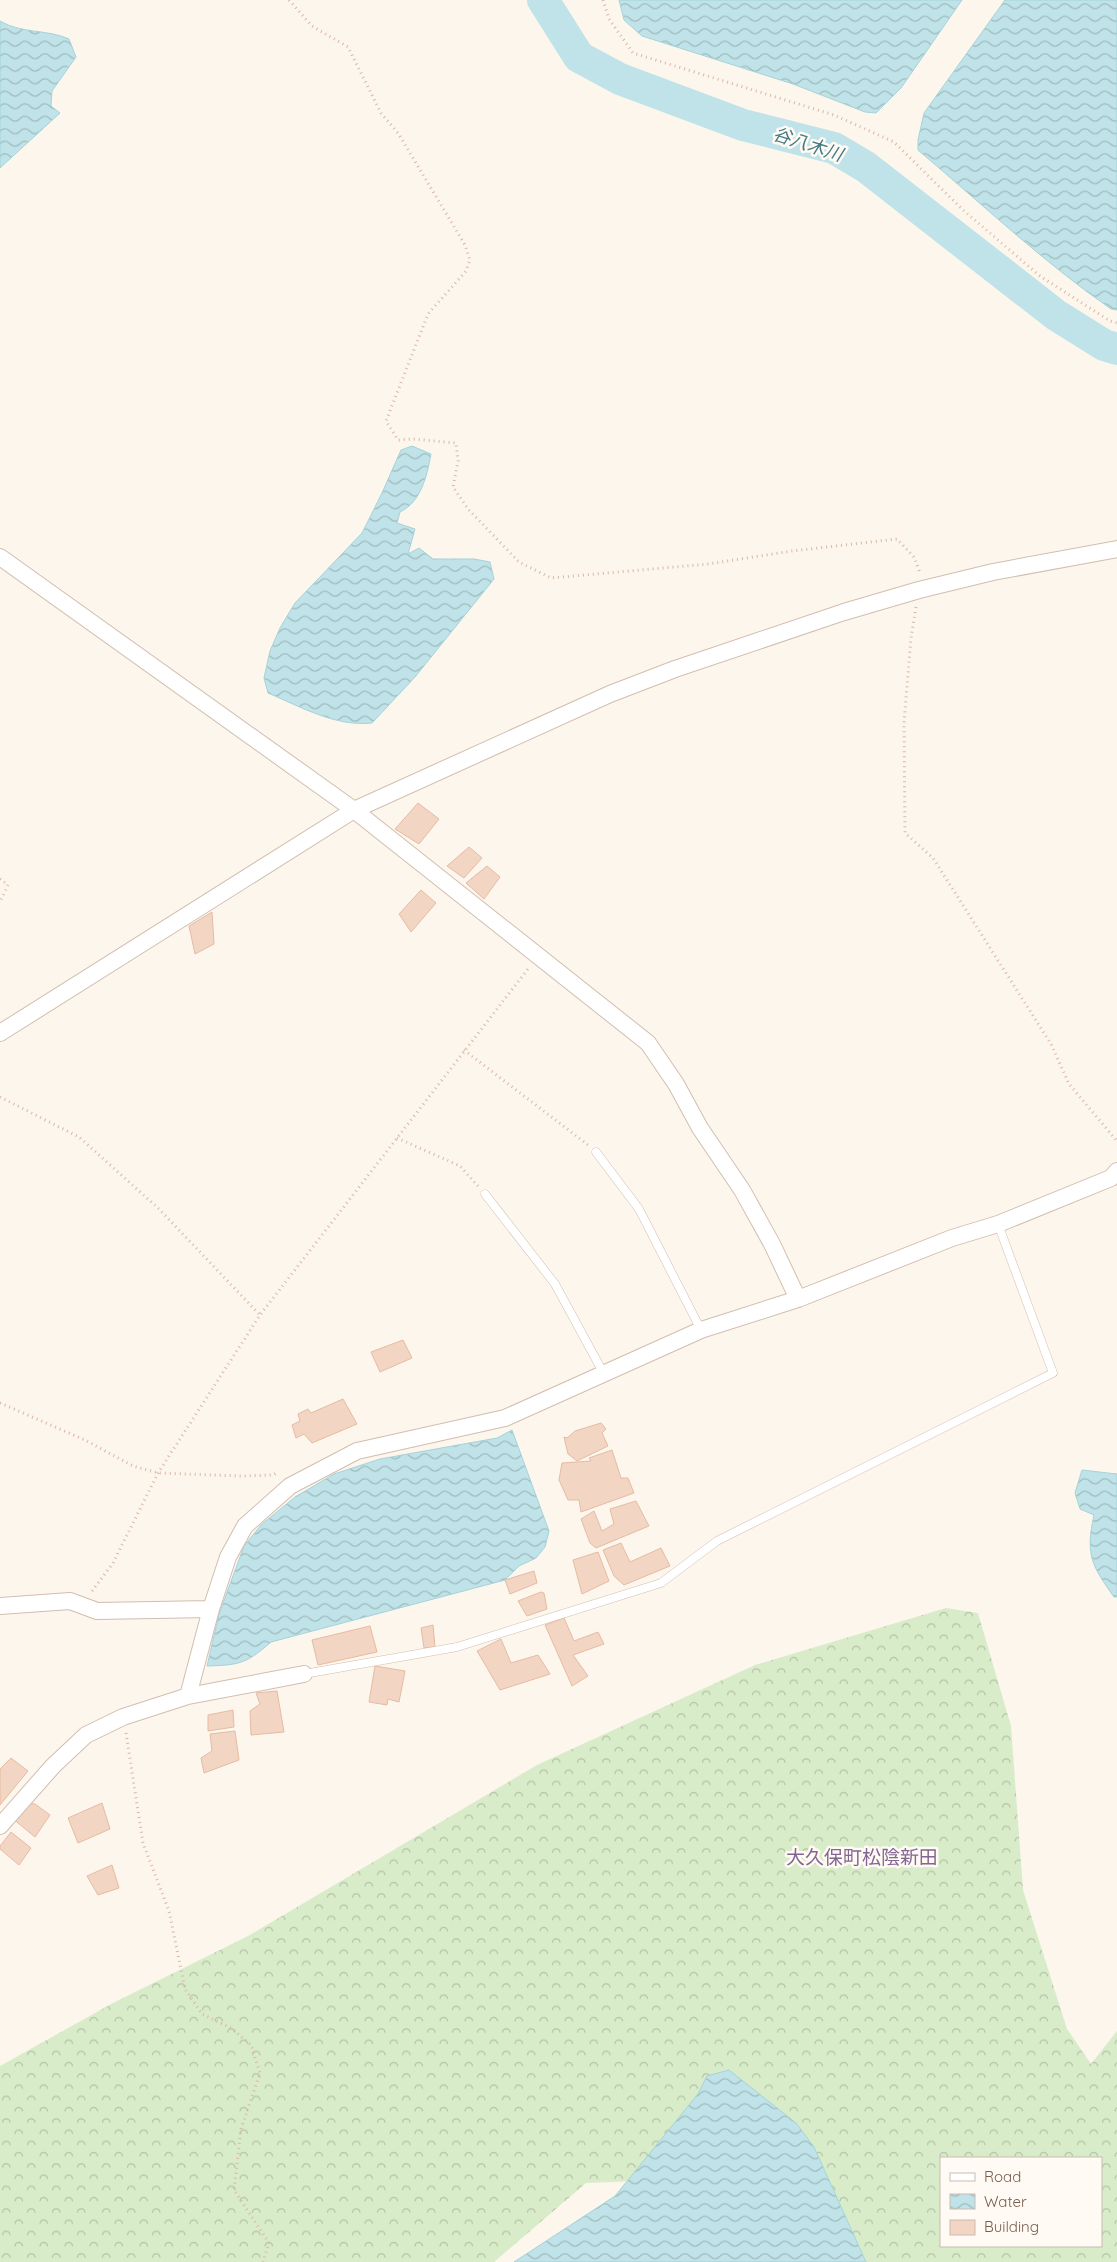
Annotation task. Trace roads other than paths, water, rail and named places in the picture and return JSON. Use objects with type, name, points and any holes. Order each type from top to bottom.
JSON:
[{"type":"street","points":[[0,1033],[354,810],[610,694],[675,668],[844,612],[919,590],[993,572],[1117,548]]},
{"type":"street","points":[[0,557],[354,810],[648,1043],[676,1084],[700,1128],[742,1190],[772,1244],[798,1299]]},
{"type":"street","points":[[188,1696],[211,1609],[228,1557],[245,1526],[290,1486],[357,1451],[506,1418],[701,1330],[798,1299],[952,1238],[998,1224],[1111,1178],[1117,1171]]},
{"type":"street","points":[[0,1606],[70,1602],[97,1611],[211,1609]]},
{"type":"street","points":[[0,1826],[53,1766],[86,1735],[123,1717],[188,1696],[304,1674]]},
{"type":"lane","points":[[596,1152],[640,1209],[701,1330]]},
{"type":"lane","points":[[485,1194],[554,1284],[604,1374]]},
{"type":"lane","points":[[304,1674],[457,1647],[660,1583],[717,1541],[1053,1373],[998,1224]]},
{"type":"water","points":[[619,0],[962,0],[901,88],[876,113],[865,112],[793,84],[642,36],[624,20]]},
{"type":"water","points":[[1005,0],[1117,0],[1117,310],[1111,309],[1061,272],[918,150],[918,140],[924,113]]},
{"type":"water","points":[[0,21],[17,28],[69,39],[76,57],[52,91],[51,106],[60,113],[0,168]]},
{"type":"water","points":[[412,446],[431,454],[422,488],[413,502],[400,512],[397,523],[415,529],[408,554],[419,548],[433,559],[474,559],[490,562],[494,579],[415,677],[372,723],[345,722],[332,719],[268,693],[264,678],[270,651],[280,628],[295,603],[362,533],[401,450]]},
{"type":"water","points":[[512,1430],[549,1531],[545,1547],[536,1558],[519,1566],[505,1580],[271,1642],[255,1655],[242,1662],[207,1666],[219,1614],[244,1546],[261,1525],[295,1497],[334,1474],[380,1459],[497,1438]]},
{"type":"water","points":[[1082,1470],[1117,1474],[1117,1597],[1114,1597],[1100,1577],[1092,1559],[1090,1540],[1094,1515],[1080,1509],[1075,1493]]},
{"type":"water","points":[[729,2070],[796,2123],[814,2147],[866,2262],[514,2262],[615,2196],[698,2094],[707,2076]]},
{"type":"waterway","name":"谷八木川","points":[[543,0],[579,57],[620,79],[743,125],[834,148],[866,167],[1056,315],[1104,345],[1117,349]]},
{"type":"district","name":"大久保町松陰新田","points":[[862,1857]]}]
